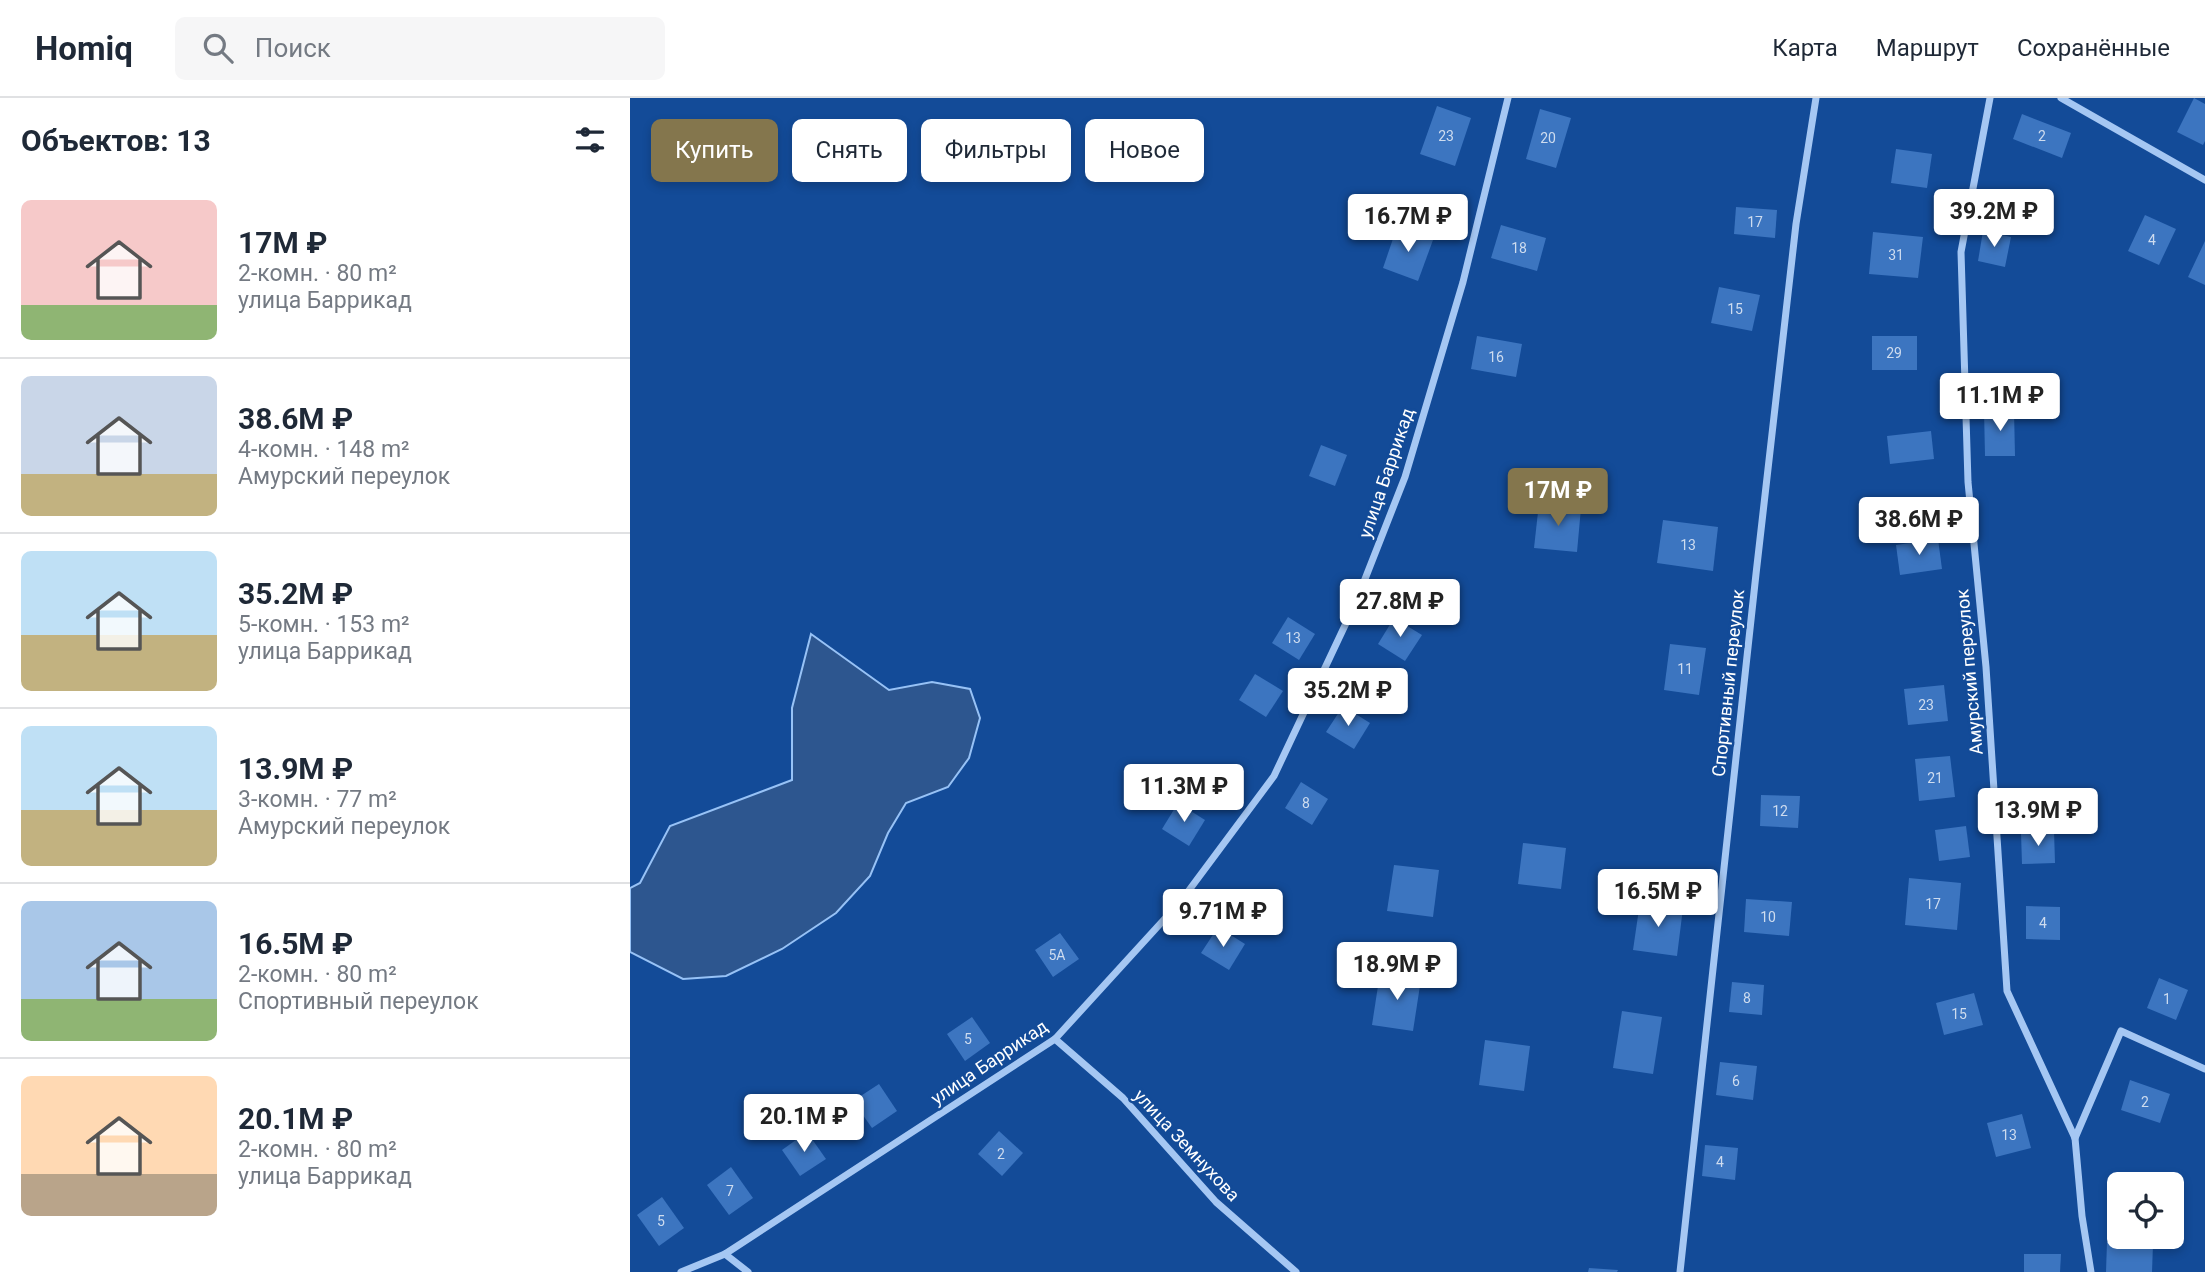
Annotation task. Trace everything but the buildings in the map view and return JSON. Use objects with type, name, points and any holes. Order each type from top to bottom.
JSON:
[{"type":"street","name":"улица Баррикад","points":[[681,1272],[725,1254],[1055,1039],[1181,901],[1274,776],[1356,602],[1405,477],[1463,282],[1508,98]]},
{"type":"street","name":"Спортивный переулок","points":[[1679,1272],[1791,264],[1816,98]]},
{"type":"street","name":"Амурский переулок","points":[[1990,98],[1961,252],[1968,482],[1986,667],[2007,991],[2075,1138],[2082,1216],[2091,1272]]},
{"type":"street","points":[[2061,98],[2205,180]]},
{"type":"street","points":[[2075,1138],[2121,1031],[2205,1069]]},
{"type":"street","name":"улица Земнухова","points":[[1055,1039],[1123,1098],[1216,1202],[1296,1272]]},
{"type":"street","points":[[725,1254],[748,1272]]},
{"type":"water","points":[[811,634],[889,690],[932,682],[970,689],[980,718],[969,758],[948,787],[906,803],[888,833],[870,876],[836,913],[782,949],[726,976],[683,979],[630,952],[630,888],[640,883],[670,826],[792,780],[792,708]]}]
